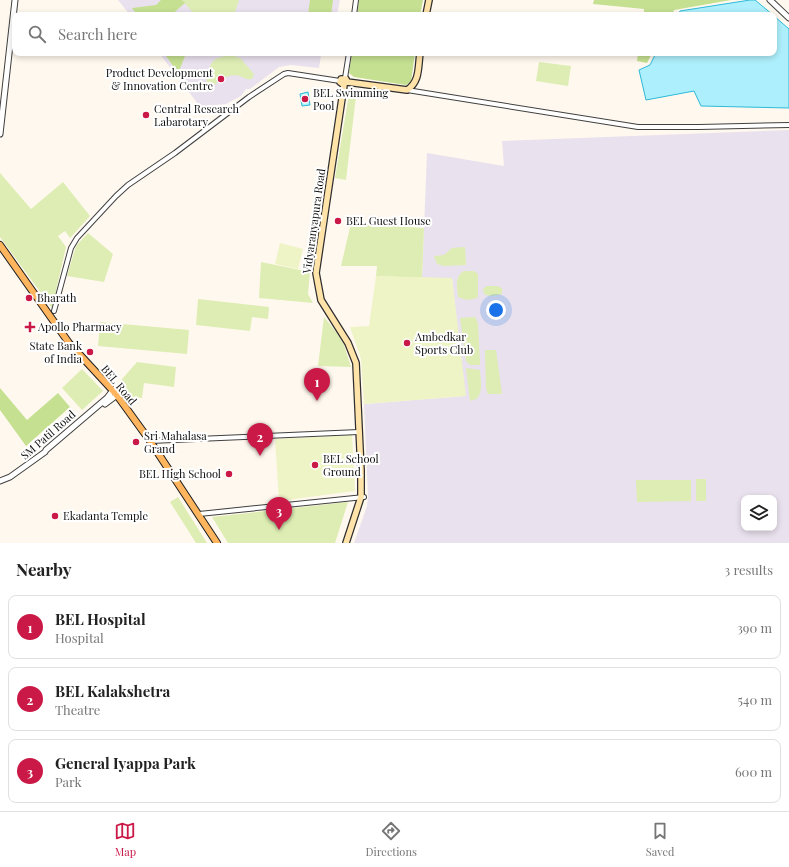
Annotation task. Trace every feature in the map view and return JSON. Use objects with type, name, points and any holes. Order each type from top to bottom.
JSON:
[{"type":"main road","points":[[427,12],[429,0]]},
{"type":"main road","points":[[344,82],[407,90],[416,82],[420,56]]},
{"type":"main road","name":"Vidyaranyapura Road","points":[[344,82],[317,261],[316,280],[321,300],[348,343],[356,363],[363,497],[350,543]]},
{"type":"main road","name":"BEL Road","points":[[0,244],[69,343],[115,392],[150,441],[217,543]]},
{"type":"main road","name":"Vidyaranyapura Road","points":[[346,543],[363,497]]},
{"type":"street","points":[[14,12],[15,0]]},
{"type":"street","points":[[354,12],[356,0]]},
{"type":"street","points":[[770,0],[789,18]]},
{"type":"street","points":[[0,134],[12,27]]},
{"type":"street","points":[[54,311],[69,252],[74,242],[123,189],[175,153],[254,93],[284,74],[288,73],[344,82],[348,56]]},
{"type":"street","points":[[407,90],[638,127],[789,125]]},
{"type":"street","name":"SM Patil Road","points":[[0,481],[10,477],[45,452],[87,414],[115,392]]},
{"type":"street","name":"SM Patil Road","points":[[45,452],[48,452],[115,392]]},
{"type":"street","points":[[150,441],[359,432]]},
{"type":"street","points":[[199,514],[363,497]]},
{"type":"shaded area","points":[[118,0],[340,0],[338,12],[128,12]]},
{"type":"shaded area","name":"Product Development & Innovation Centre","points":[[161,56],[321,56],[319,68],[291,65],[279,67],[250,89],[246,89],[241,96],[226,104],[215,105],[205,113]]},
{"type":"shaded area","points":[[789,130],[789,543],[354,543],[367,506],[368,497],[364,404],[465,396],[452,278],[422,278],[427,153],[504,166],[502,141]]},
{"type":"green space","points":[[161,0],[182,0],[185,3],[174,12],[135,12],[132,8],[156,5]]},
{"type":"green space","points":[[182,0],[239,0],[235,12],[192,12]]},
{"type":"green space","points":[[310,0],[333,0],[331,12],[308,12]]},
{"type":"green space","points":[[359,0],[423,0],[421,12],[357,12]]},
{"type":"green space","points":[[594,0],[731,0],[674,10],[673,12],[644,12],[644,9],[593,4]]},
{"type":"green space","points":[[166,56],[185,56],[179,71],[173,66]]},
{"type":"green space","points":[[234,56],[240,58],[254,74],[252,79],[247,79],[236,75],[224,78],[211,87],[207,86],[208,73],[211,64],[218,58]]},
{"type":"green space","points":[[352,56],[415,56],[411,82],[406,85],[354,77],[349,73]]},
{"type":"green space","points":[[638,56],[650,56],[647,63],[637,61]]},
{"type":"green space","points":[[539,62],[571,66],[568,86],[536,81]]},
{"type":"green space","points":[[357,88],[346,180],[335,178],[349,94]]},
{"type":"green space","points":[[0,173],[31,209],[63,182],[90,216],[70,238],[65,231],[58,236],[66,247],[52,308],[0,237]]},
{"type":"green space","points":[[351,223],[424,228],[422,278],[376,276],[377,266],[341,266]]},
{"type":"green space","points":[[88,233],[113,254],[104,282],[67,276],[76,246]]},
{"type":"green space","points":[[280,243],[303,249],[298,269],[275,264]]},
{"type":"green space","points":[[465,247],[466,265],[444,266],[437,264],[434,256],[444,255],[452,248]]},
{"type":"green space","points":[[261,262],[310,272],[308,294],[313,303],[259,298]]},
{"type":"green space","points":[[464,271],[474,271],[478,274],[478,297],[468,300],[458,297],[457,279]]},
{"type":"green space","name":"Ambedkar Sports Club","points":[[376,276],[452,278],[466,396],[364,404],[361,359],[350,327],[369,326]]},
{"type":"green space","points":[[487,286],[497,286],[502,288],[502,294],[488,296],[484,294],[483,289]]},
{"type":"green space","points":[[198,299],[269,307],[268,319],[252,317],[250,331],[196,325]]},
{"type":"green space","points":[[324,317],[337,333],[344,345],[351,367],[318,366]]},
{"type":"green space","points":[[475,317],[478,323],[480,365],[470,365],[466,361],[460,318]]},
{"type":"green space","points":[[100,322],[189,330],[187,354],[98,346]]},
{"type":"green space","points":[[485,350],[496,350],[502,394],[488,394],[486,388]]},
{"type":"green space","points":[[137,362],[176,367],[174,387],[144,383],[142,398],[122,396],[115,387]]},
{"type":"green space","points":[[466,368],[480,370],[480,393],[476,399],[470,401]]},
{"type":"green space","points":[[82,369],[103,391],[82,410],[62,388]]},
{"type":"green space","points":[[0,388],[27,420],[58,393],[70,407],[26,446],[0,410]]},
{"type":"green space","name":"BEL School Ground","points":[[352,435],[355,491],[279,501],[275,439]]},
{"type":"green space","points":[[696,479],[706,479],[706,501],[696,501]]},
{"type":"green space","points":[[636,480],[691,480],[691,501],[637,502]]},
{"type":"green space","points":[[178,497],[207,543],[196,543],[170,502]]},
{"type":"green space","points":[[348,502],[335,543],[228,543],[212,517]]},
{"type":"water","points":[[755,0],[769,12],[680,12]]},
{"type":"water","points":[[777,19],[789,29],[789,108],[701,106],[694,91],[646,100],[639,70],[650,65],[654,56],[777,56]]},
{"type":"water","name":"BEL Swimming Pool","points":[[308,92],[310,105],[302,106],[300,94]]},
{"type":"place","name":"Product Development & Innovation Centre","points":[[221,79]]},
{"type":"place","name":"BEL Swimming Pool","points":[[305,99]]},
{"type":"place","name":"Central Research Labarotary","points":[[146,115]]},
{"type":"place","name":"BEL Guest House","points":[[338,221]]},
{"type":"place","name":"Bharath","points":[[29,298]]},
{"type":"place","name":"Apollo Pharmacy","points":[[30,327]]},
{"type":"place","name":"Ambedkar Sports Club","points":[[407,343]]},
{"type":"place","name":"State Bank of India","points":[[90,352]]},
{"type":"place","name":"BEL Hospital","points":[[317,401]]},
{"type":"place","name":"Sri Mahalasa Grand","points":[[136,442]]},
{"type":"place","name":"BEL Kalakshetra","points":[[260,456]]},
{"type":"place","name":"BEL School Ground","points":[[315,465]]},
{"type":"place","name":"BEL High School","points":[[229,474]]},
{"type":"place","name":"Ekadanta Temple","points":[[55,516]]},
{"type":"place","name":"General Iyappa Park","points":[[279,530]]}]
